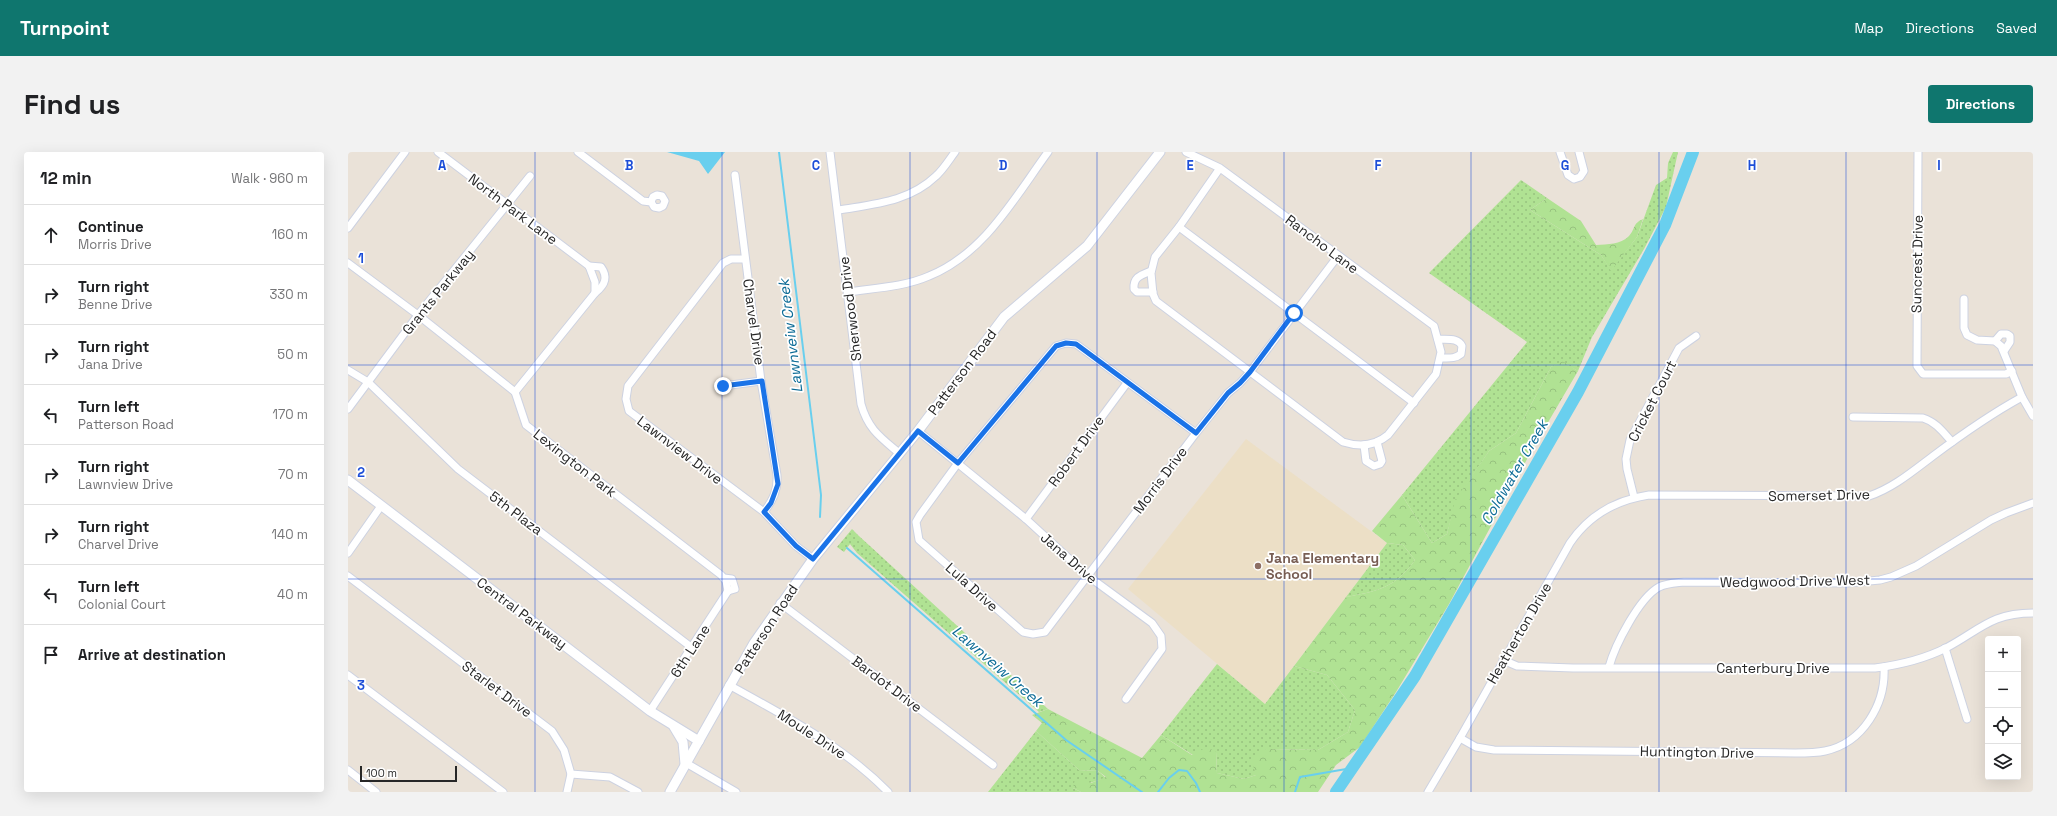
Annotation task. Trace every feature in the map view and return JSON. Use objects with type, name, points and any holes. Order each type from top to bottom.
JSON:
[{"type":"main road","name":"Patterson Road","points":[[670,792],[729,685],[780,603],[813,559],[918,431],[1004,317],[1087,246],[1160,152]]},
{"type":"main road","name":"Central Parkway","points":[[348,480],[650,711],[699,741]]},
{"type":"main road","points":[[672,725],[683,742],[685,764]]},
{"type":"street","points":[[348,228],[405,152]]},
{"type":"street","name":"North Park Lane","points":[[438,152],[589,266],[596,282],[595,293]]},
{"type":"street","points":[[578,152],[643,201],[651,202]]},
{"type":"street","name":"Sherwood Drive","points":[[830,152],[839,210],[861,404],[865,419],[877,435],[899,453]]},
{"type":"street","points":[[839,210],[893,201],[918,191],[937,176],[955,152]]},
{"type":"street","points":[[848,292],[906,284],[930,276],[962,259],[991,230],[1048,152]]},
{"type":"street","name":"Rancho Lane","points":[[1186,152],[1220,168],[1434,326],[1441,355]]},
{"type":"street","points":[[1560,152],[1568,176],[1574,179],[1580,177],[1584,171],[1579,152]]},
{"type":"street","name":"Suncrest Drive","points":[[1918,152],[1917,366],[1923,374],[2006,374],[2012,372]]},
{"type":"street","points":[[1220,168],[1179,227],[1159,250],[1155,257],[1151,271],[1153,292],[1156,300],[1343,442],[1364,445],[1377,442],[1388,435],[1436,374],[1441,355],[1458,356],[1461,354],[1462,346],[1459,341],[1438,339]]},
{"type":"street","name":"Charvel Drive","points":[[735,175],[745,259],[778,484],[771,503],[764,512]]},
{"type":"street","name":"Grants Parkway","points":[[348,409],[418,315],[530,176]]},
{"type":"street","points":[[1179,227],[1414,403]]},
{"type":"street","name":"Morris Drive","points":[[1088,576],[1196,433],[1228,393],[1250,372],[1338,256]]},
{"type":"street","name":"Lawnview Drive","points":[[745,259],[730,259],[723,263],[628,386],[626,399],[629,411],[764,512],[796,546],[813,559]]},
{"type":"street","points":[[348,263],[418,315],[515,392],[595,293]]},
{"type":"street","name":"North Park Lane","points":[[589,266],[601,267],[605,277],[603,285],[595,293]]},
{"type":"street","points":[[1151,271],[1136,277],[1133,282],[1134,289],[1137,292],[1153,292]]},
{"type":"street","points":[[1964,299],[1964,328],[1967,335],[1977,340],[1995,340],[2001,334],[2007,334],[2010,336],[2010,342],[2004,351]]},
{"type":"street","name":"Cricket Court","points":[[1634,497],[1627,464],[1630,440],[1679,348],[1696,336]]},
{"type":"street","points":[[1995,340],[2004,351],[2022,397],[2033,416]]},
{"type":"street","points":[[958,463],[1056,346],[1066,343],[1076,344],[1196,433]]},
{"type":"street","name":"5th Plaza","points":[[348,370],[368,382],[458,469],[691,647]]},
{"type":"street","points":[[723,386],[762,381]]},
{"type":"street","name":"Robert Drive","points":[[1026,520],[1127,383]]},
{"type":"street","name":"Lexington Park","points":[[515,392],[526,425],[724,578],[728,591]]},
{"type":"street","name":"Somerset Drive","points":[[1634,497],[1649,495],[1869,496],[1895,484],[1952,442],[2005,406],[2022,397]]},
{"type":"street","points":[[1853,417],[1922,418],[1931,421],[1952,442]]},
{"type":"street","name":"Jana Drive","points":[[918,431],[1026,520],[1088,576],[1152,623],[1162,636],[1162,649],[1156,660],[1126,699]]},
{"type":"street","points":[[1364,445],[1366,461],[1374,466],[1380,464],[1382,461],[1377,442]]},
{"type":"street","name":"Lula Drive","points":[[958,463],[916,522],[919,540],[1023,632],[1033,634],[1045,632],[1088,576]]},
{"type":"street","name":"Heatherton Drive","points":[[1428,792],[1576,534],[1601,511],[1634,497]]},
{"type":"street","name":"Wedgwood Drive West","points":[[1608,667],[1618,642],[1643,601],[1660,586],[1684,582],[1848,583],[1880,580],[1904,572],[1991,520],[2033,503]]},
{"type":"street","points":[[348,553],[381,506]]},
{"type":"street","name":"Starlet Drive","points":[[348,576],[552,731],[564,750],[571,774]]},
{"type":"street","name":"6th Lane","points":[[650,711],[728,591]]},
{"type":"street","name":"Bardot Drive","points":[[780,603],[993,765]]},
{"type":"street","name":"Canterbury Drive","points":[[1503,660],[1516,666],[1789,669],[1884,667],[1918,659],[1945,648],[2000,616],[2033,613]]},
{"type":"street","points":[[1945,648],[1967,720]]},
{"type":"street","name":"Huntington Drive","points":[[1460,738],[1476,747],[1494,750],[1787,753],[1825,751],[1846,742],[1867,725],[1881,696],[1885,677],[1884,667]]},
{"type":"street","points":[[348,675],[503,792]]},
{"type":"street","name":"Moule Drive","points":[[729,685],[799,723],[846,756],[888,792]]},
{"type":"street","points":[[685,764],[736,792]]},
{"type":"street","points":[[348,770],[376,792]]},
{"type":"street","points":[[567,792],[571,774],[610,777],[638,792]]},
{"type":"shaded area","name":"Jana Elementary School","points":[[1246,439],[1387,543],[1265,704],[1128,589]]},
{"type":"green space","points":[[1673,152],[1678,152],[1666,207],[1644,249],[1592,337],[1578,371],[1562,362],[1551,367],[1516,433],[1489,451],[1456,500],[1447,534],[1432,543],[1402,495],[1527,342],[1429,273],[1521,180],[1547,198],[1530,210],[1601,255],[1611,270],[1637,237],[1656,185],[1667,178],[1668,163]]},
{"type":"green space","points":[[1547,198],[1581,221],[1596,245],[1614,244],[1622,241],[1629,236],[1636,224],[1643,219],[1637,237],[1611,271],[1601,255],[1530,210]]},
{"type":"green space","points":[[1562,361],[1578,371],[1533,448],[1449,604],[1396,692],[1360,747],[1336,765],[1318,792],[1081,792],[1073,788],[1075,779],[1091,783],[1106,777],[1098,771],[1079,770],[1036,731],[1042,723],[1032,715],[1048,709],[1142,758],[1161,735],[1192,755],[1207,747],[1216,752],[1217,773],[1244,779],[1256,775],[1251,759],[1266,749],[1318,750],[1348,732],[1355,710],[1327,675],[1294,666],[1346,597],[1367,593],[1385,587],[1400,577],[1415,560],[1403,545],[1387,543],[1372,531],[1402,495],[1432,543],[1447,534],[1455,500],[1489,451],[1516,433],[1551,367]]},
{"type":"green space","points":[[852,529],[1048,709],[1039,712],[857,553],[850,544],[844,552],[837,547]]},
{"type":"green space","points":[[1387,543],[1403,545],[1415,560],[1400,577],[1385,587],[1367,593],[1346,597]]},
{"type":"green space","points":[[1217,664],[1265,704],[1294,666],[1327,675],[1355,710],[1348,732],[1318,750],[1266,749],[1256,775],[1244,779],[1217,773],[1216,752],[1193,755],[1161,735]]},
{"type":"green space","points":[[1036,731],[1079,770],[1098,771],[1106,778],[1073,788],[1081,792],[988,792]]},
{"type":"water","points":[[667,152],[725,152],[708,174],[699,161]]},
{"type":"waterway","name":"Lawnveiw Creek","points":[[779,152],[821,495],[820,517]]},
{"type":"waterway","name":"Coldwater Creek","points":[[1336,792],[1415,676],[1578,392],[1665,225],[1693,152]]},
{"type":"waterway","name":"Lawnveiw Creek","points":[[847,548],[1066,740],[1142,792]]},
{"type":"waterway","name":"Lawnveiw Creek","points":[[1295,792],[1300,777],[1352,768]]},
{"type":"waterway","name":"Lawnveiw Creek","points":[[1158,792],[1169,778],[1179,770],[1187,771],[1196,783],[1200,792]]},
{"type":"place","name":"Jana Elementary School","points":[[1258,566]]},
{"type":"route","points":[[723,386],[762,381],[778,484],[771,503],[764,512],[781,528],[796,546],[813,559],[918,431],[958,463],[1056,346],[1066,343],[1076,344],[1196,433],[1228,393],[1250,372],[1294,313]]}]
